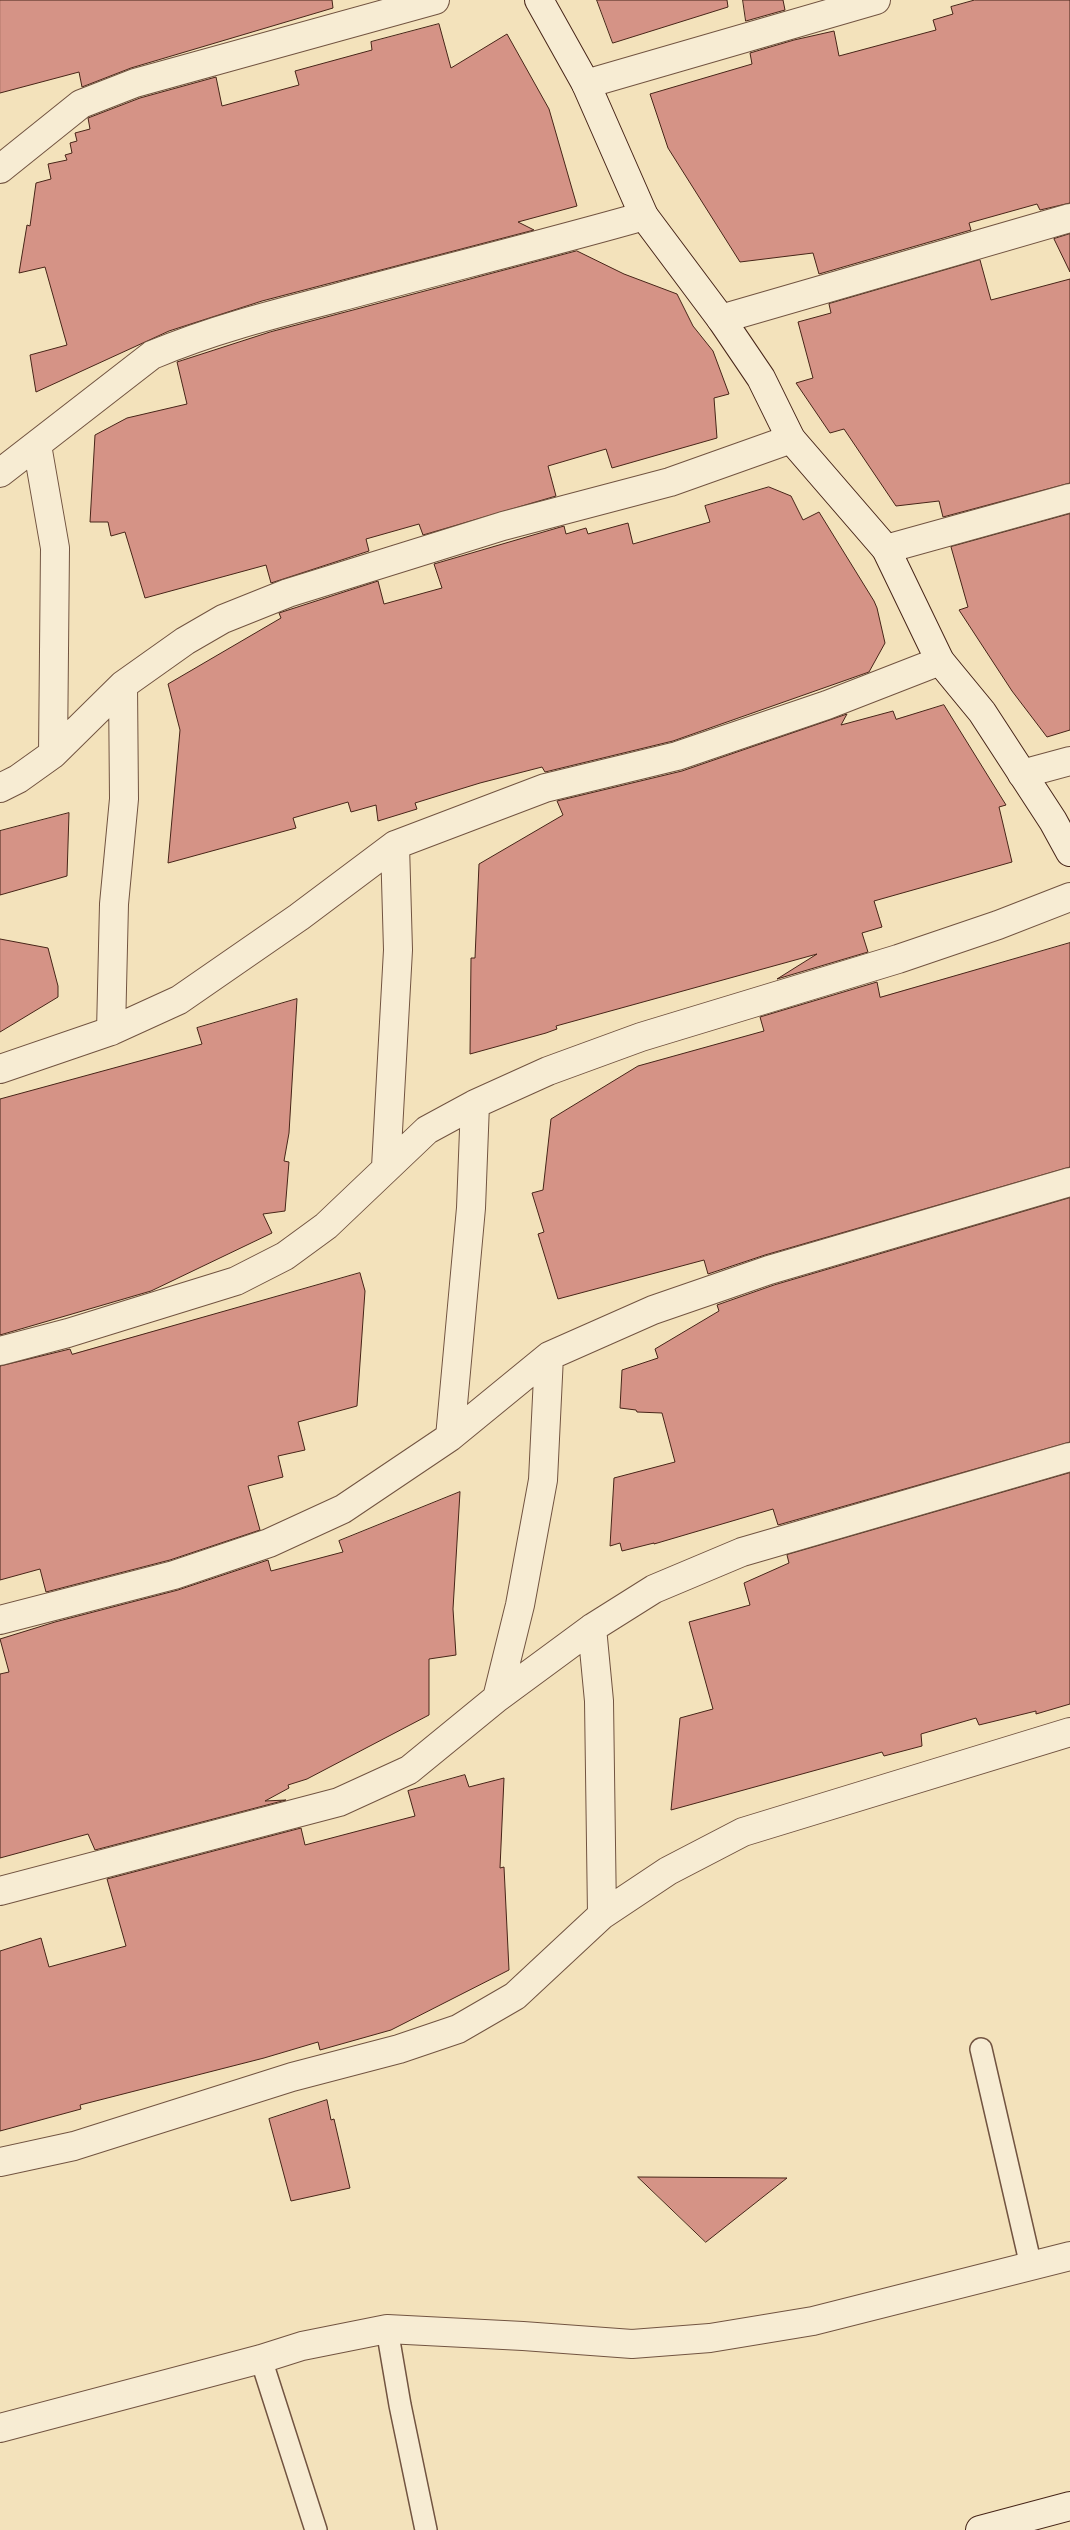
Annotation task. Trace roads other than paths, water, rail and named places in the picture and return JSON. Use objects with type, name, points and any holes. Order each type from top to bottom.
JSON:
[{"type":"street","points":[[0,169],[81,104],[126,87],[435,0]]},
{"type":"street","points":[[540,0],[586,84],[644,216],[721,319],[761,378],[791,439],[886,549],[940,661],[982,712],[1070,852]]},
{"type":"street","points":[[586,84],[876,0]]},
{"type":"street","points":[[0,473],[152,356],[181,343],[260,318],[442,269],[536,247],[644,216]]},
{"type":"street","points":[[721,319],[1070,218]]},
{"type":"street","points":[[0,788],[18,779],[53,754],[124,685],[185,641],[223,619],[288,593],[503,526],[670,482],[791,439]]},
{"type":"street","points":[[37,445],[55,548],[53,754]]},
{"type":"street","points":[[886,549],[1070,498]]},
{"type":"street","points":[[0,1069],[111,1031],[179,1000],[299,917],[395,845],[545,788],[677,756],[827,705],[940,661]]},
{"type":"street","points":[[111,1031],[114,904],[124,799],[124,685]]},
{"type":"street","points":[[1022,774],[1070,761]]},
{"type":"street","points":[[386,1167],[398,950],[395,845]]},
{"type":"street","points":[[0,1351],[68,1333],[236,1281],[284,1256],[326,1226],[427,1130],[475,1104],[548,1071],[641,1037],[898,959],[998,925],[1070,896]]},
{"type":"street","points":[[450,1437],[471,1208],[475,1104]]},
{"type":"street","points":[[0,1620],[174,1575],[269,1543],[343,1509],[450,1437],[549,1356],[653,1310],[760,1273],[1070,1182]]},
{"type":"street","points":[[497,1698],[520,1605],[543,1480],[549,1356]]},
{"type":"street","points":[[0,1891],[339,1802],[409,1770],[497,1698],[592,1628],[654,1589],[742,1552],[1070,1457]]},
{"type":"street","points":[[592,1628],[599,1701],[602,1915]]},
{"type":"street","points":[[0,2162],[74,2146],[292,2077],[398,2049],[458,2028],[516,1996],[602,1915],[668,1871],[742,1832],[1070,1732]]},
{"type":"street","points":[[0,2428],[261,2359],[302,2346],[387,2330],[523,2336],[632,2344],[710,2338],[813,2322],[1070,2256]]},
{"type":"street","points":[[980,2530],[1070,2506]]},
{"type":"lane","points":[[982,2049],[1031,2266]]},
{"type":"lane","points":[[387,2330],[426,2530]]},
{"type":"lane","points":[[261,2359],[316,2530]]}]
